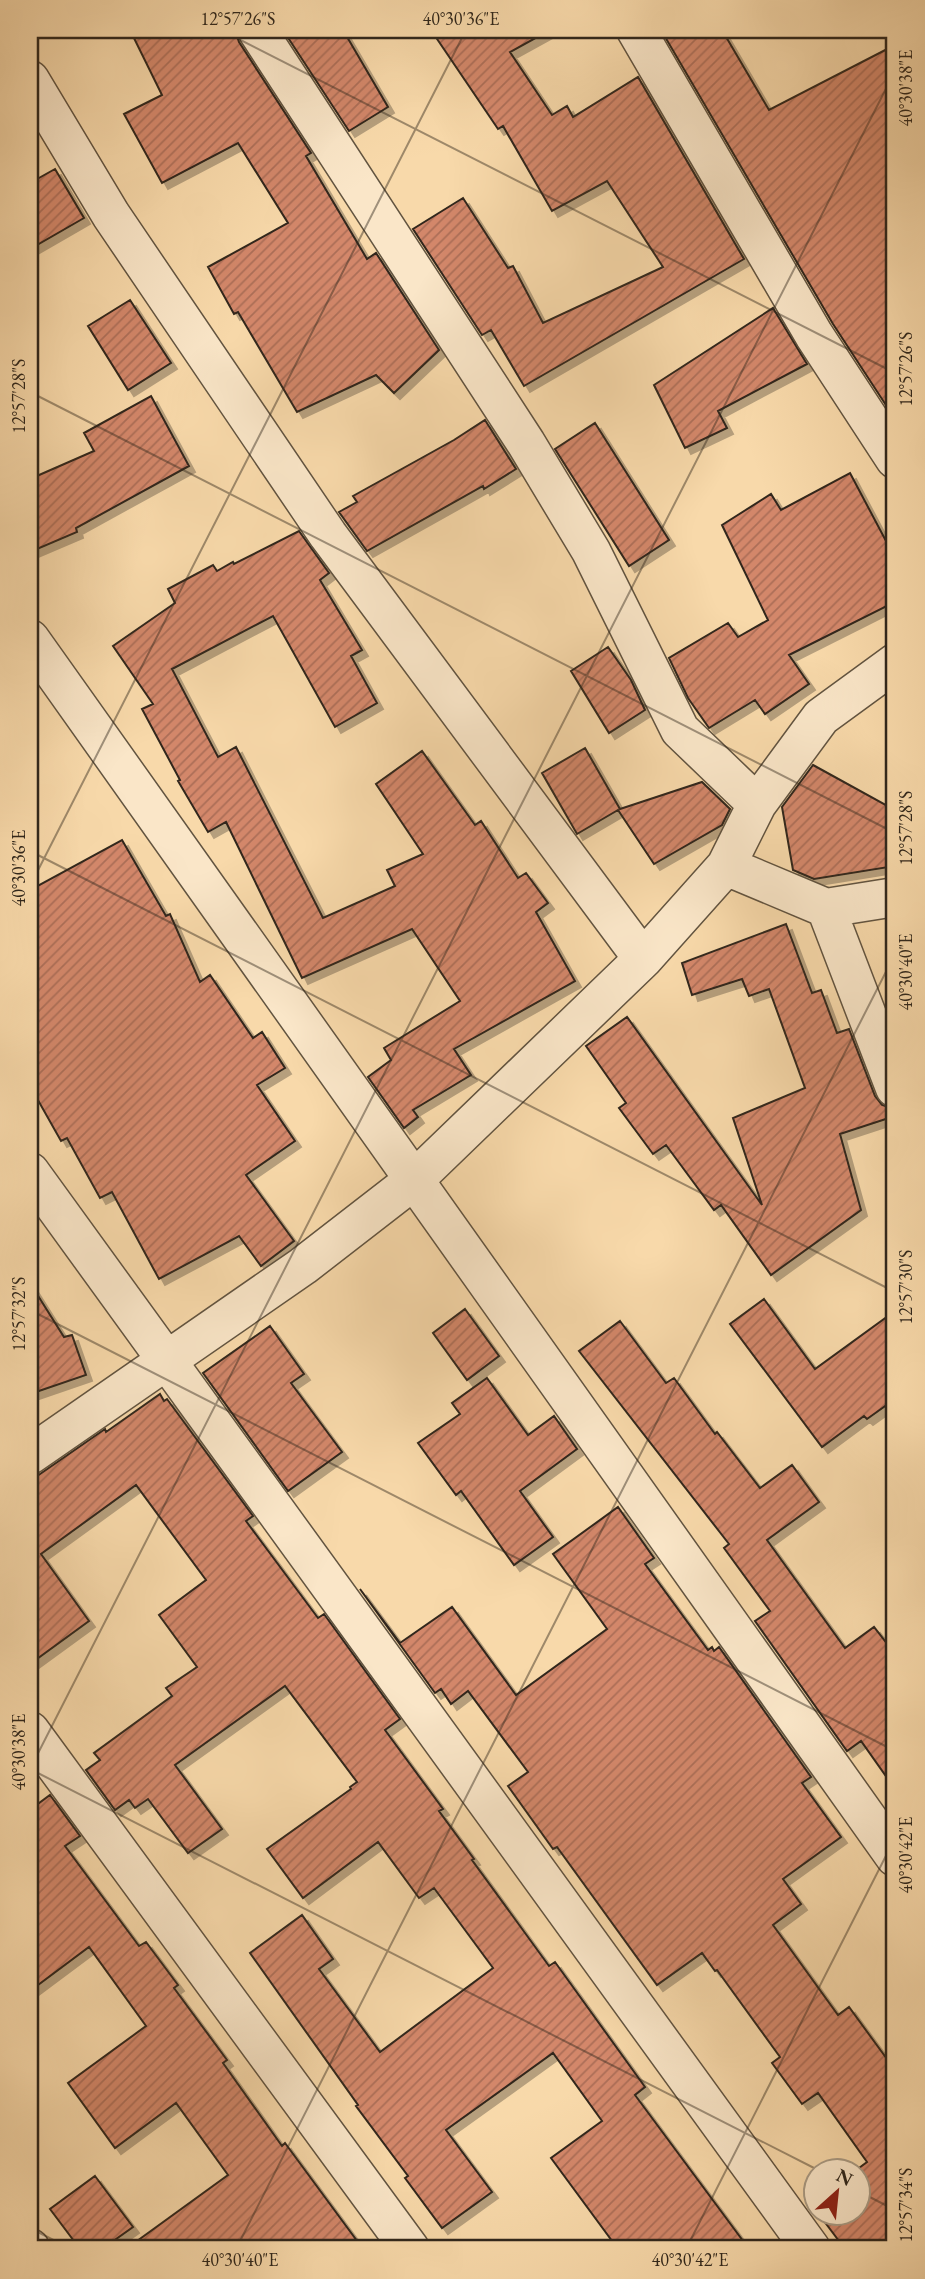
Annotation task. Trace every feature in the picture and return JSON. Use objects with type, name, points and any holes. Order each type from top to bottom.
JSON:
[{"type":"street","points":[[257,30],[526,443],[591,551],[680,730],[757,804]]},
{"type":"street","points":[[636,30],[814,335],[895,459]]},
{"type":"street","points":[[30,80],[111,215],[328,535],[643,959]]},
{"type":"street","points":[[30,639],[895,1857]]},
{"type":"street","points":[[30,1455],[303,1266],[414,1180],[643,959],[726,866],[757,804],[821,718],[895,663]]},
{"type":"street","points":[[726,866],[826,908],[895,897]]},
{"type":"street","points":[[826,908],[895,1088]]},
{"type":"street","points":[[30,1172],[811,2249]]},
{"type":"street","points":[[30,1731],[410,2249]]},
{"type":"building","points":[[130,30],[235,30],[239,42],[311,153],[306,156],[367,259],[376,253],[439,350],[394,393],[376,375],[297,412],[238,312],[234,314],[208,267],[288,223],[238,143],[162,183],[124,114],[162,95]]},
{"type":"building","points":[[283,30],[343,30],[388,107],[349,131]]},
{"type":"building","points":[[431,30],[550,30],[510,52],[552,115],[567,106],[573,117],[638,77],[744,259],[524,386],[491,330],[482,335],[413,229],[463,198],[508,268],[513,266],[543,323],[663,267],[607,181],[552,211],[503,126],[498,129]]},
{"type":"building","points":[[661,30],[722,30],[769,110],[895,45],[895,419],[833,324]]},
{"type":"building","points":[[55,169],[84,218],[30,249],[30,183]]},
{"type":"building","points":[[130,300],[171,363],[128,390],[88,326]]},
{"type":"building","points":[[773,308],[807,364],[718,411],[727,428],[685,448],[654,385]]},
{"type":"building","points":[[151,396],[189,466],[76,528],[77,532],[30,552],[30,479],[94,451],[84,433]]},
{"type":"building","points":[[485,420],[516,469],[367,551],[339,512],[357,502],[353,496]]},
{"type":"building","points":[[595,423],[669,540],[629,566],[555,449]]},
{"type":"building","points":[[850,473],[895,558],[895,602],[789,655],[809,684],[765,714],[755,700],[709,728],[688,698],[669,658],[728,623],[738,637],[768,620],[722,525],[771,494],[781,510]]},
{"type":"building","points":[[299,531],[329,573],[320,580],[362,650],[351,656],[377,703],[335,727],[273,616],[172,669],[218,757],[236,747],[323,918],[395,886],[387,870],[423,854],[376,784],[422,751],[475,825],[481,821],[518,878],[526,873],[548,903],[536,912],[575,981],[454,1049],[471,1075],[413,1110],[418,1117],[404,1128],[368,1077],[391,1060],[384,1048],[460,1001],[412,929],[302,978],[226,822],[208,832],[178,781],[180,780],[142,709],[153,704],[113,646],[175,603],[168,589],[213,565],[217,571],[233,562],[234,564]]},
{"type":"building","points":[[608,647],[631,680],[645,710],[609,733],[571,671]]},
{"type":"building","points":[[585,748],[620,809],[702,782],[730,809],[722,825],[654,864],[618,810],[577,834],[542,773]]},
{"type":"building","points":[[813,765],[895,810],[895,866],[814,879],[793,870],[782,807]]},
{"type":"building","points":[[122,840],[166,916],[170,914],[200,982],[210,975],[253,1038],[262,1032],[285,1068],[257,1085],[295,1141],[246,1175],[294,1241],[261,1266],[239,1236],[159,1279],[112,1192],[100,1198],[67,1138],[61,1141],[30,1086],[30,890]]},
{"type":"building","points":[[786,924],[812,993],[821,990],[837,1033],[849,1029],[875,1096],[882,1105],[895,1109],[895,1116],[840,1134],[861,1210],[771,1275],[721,1205],[714,1210],[666,1145],[653,1154],[619,1108],[626,1103],[586,1046],[627,1017],[762,1205],[733,1118],[805,1088],[769,989],[749,996],[742,979],[692,995],[682,963]]},
{"type":"building","points":[[30,1283],[64,1337],[72,1335],[86,1375],[30,1394]]},
{"type":"building","points":[[764,1299],[815,1369],[895,1311],[895,1399],[867,1419],[864,1416],[822,1447],[730,1324]]},
{"type":"building","points":[[465,1309],[499,1356],[467,1380],[433,1333]]},
{"type":"building","points":[[620,1321],[666,1383],[674,1378],[715,1434],[717,1432],[760,1488],[792,1465],[819,1502],[767,1540],[845,1648],[874,1627],[895,1654],[895,1789],[861,1741],[847,1751],[755,1621],[770,1611],[724,1548],[729,1544],[579,1351]]},
{"type":"building","points":[[270,1326],[304,1374],[291,1383],[342,1452],[288,1491],[203,1373]]},
{"type":"building","points":[[487,1378],[528,1435],[554,1416],[577,1449],[520,1491],[553,1537],[514,1565],[461,1491],[456,1495],[418,1443],[460,1414],[452,1403]]},
{"type":"building","points":[[160,1394],[164,1401],[167,1399],[253,1516],[246,1521],[318,1618],[324,1614],[400,1719],[385,1730],[443,1809],[439,1811],[474,1859],[472,1860],[549,1966],[555,1962],[645,2087],[635,2095],[749,2249],[618,2249],[551,2158],[602,2121],[553,2053],[446,2130],[492,2192],[442,2228],[250,1953],[302,1915],[333,1959],[319,1969],[380,2052],[493,1968],[434,1888],[419,1898],[378,1842],[303,1898],[267,1849],[357,1782],[285,1686],[175,1765],[222,1829],[188,1853],[148,1799],[135,1808],[129,1800],[115,1810],[86,1770],[100,1760],[94,1753],[172,1696],[166,1688],[197,1667],[159,1615],[206,1580],[136,1485],[41,1554],[89,1621],[30,1664],[30,1481]]},
{"type":"building","points":[[618,1507],[654,1558],[645,1564],[708,1650],[712,1647],[714,1651],[719,1647],[811,1777],[802,1783],[841,1837],[783,1879],[801,1904],[773,1925],[838,2015],[849,2007],[895,2070],[895,2235],[875,2249],[845,2249],[828,2226],[872,2226],[872,2156],[863,2156],[818,2093],[802,2104],[772,2063],[780,2057],[702,1953],[657,1985],[557,1847],[553,1849],[508,1786],[528,1772],[468,1691],[451,1704],[441,1689],[435,1693],[360,1589],[400,1643],[452,1607],[516,1695],[607,1629],[553,1554]]},
{"type":"building","points":[[50,1795],[80,1836],[65,1846],[139,1946],[146,1942],[178,1985],[174,1988],[227,2060],[223,2063],[282,2146],[285,2143],[363,2249],[126,2249],[228,2175],[176,2103],[115,2148],[68,2083],[146,2026],[89,1947],[30,1991],[30,1799],[35,1806]]},
{"type":"building","points":[[95,2176],[133,2227],[102,2249],[80,2249],[50,2209]]}]
